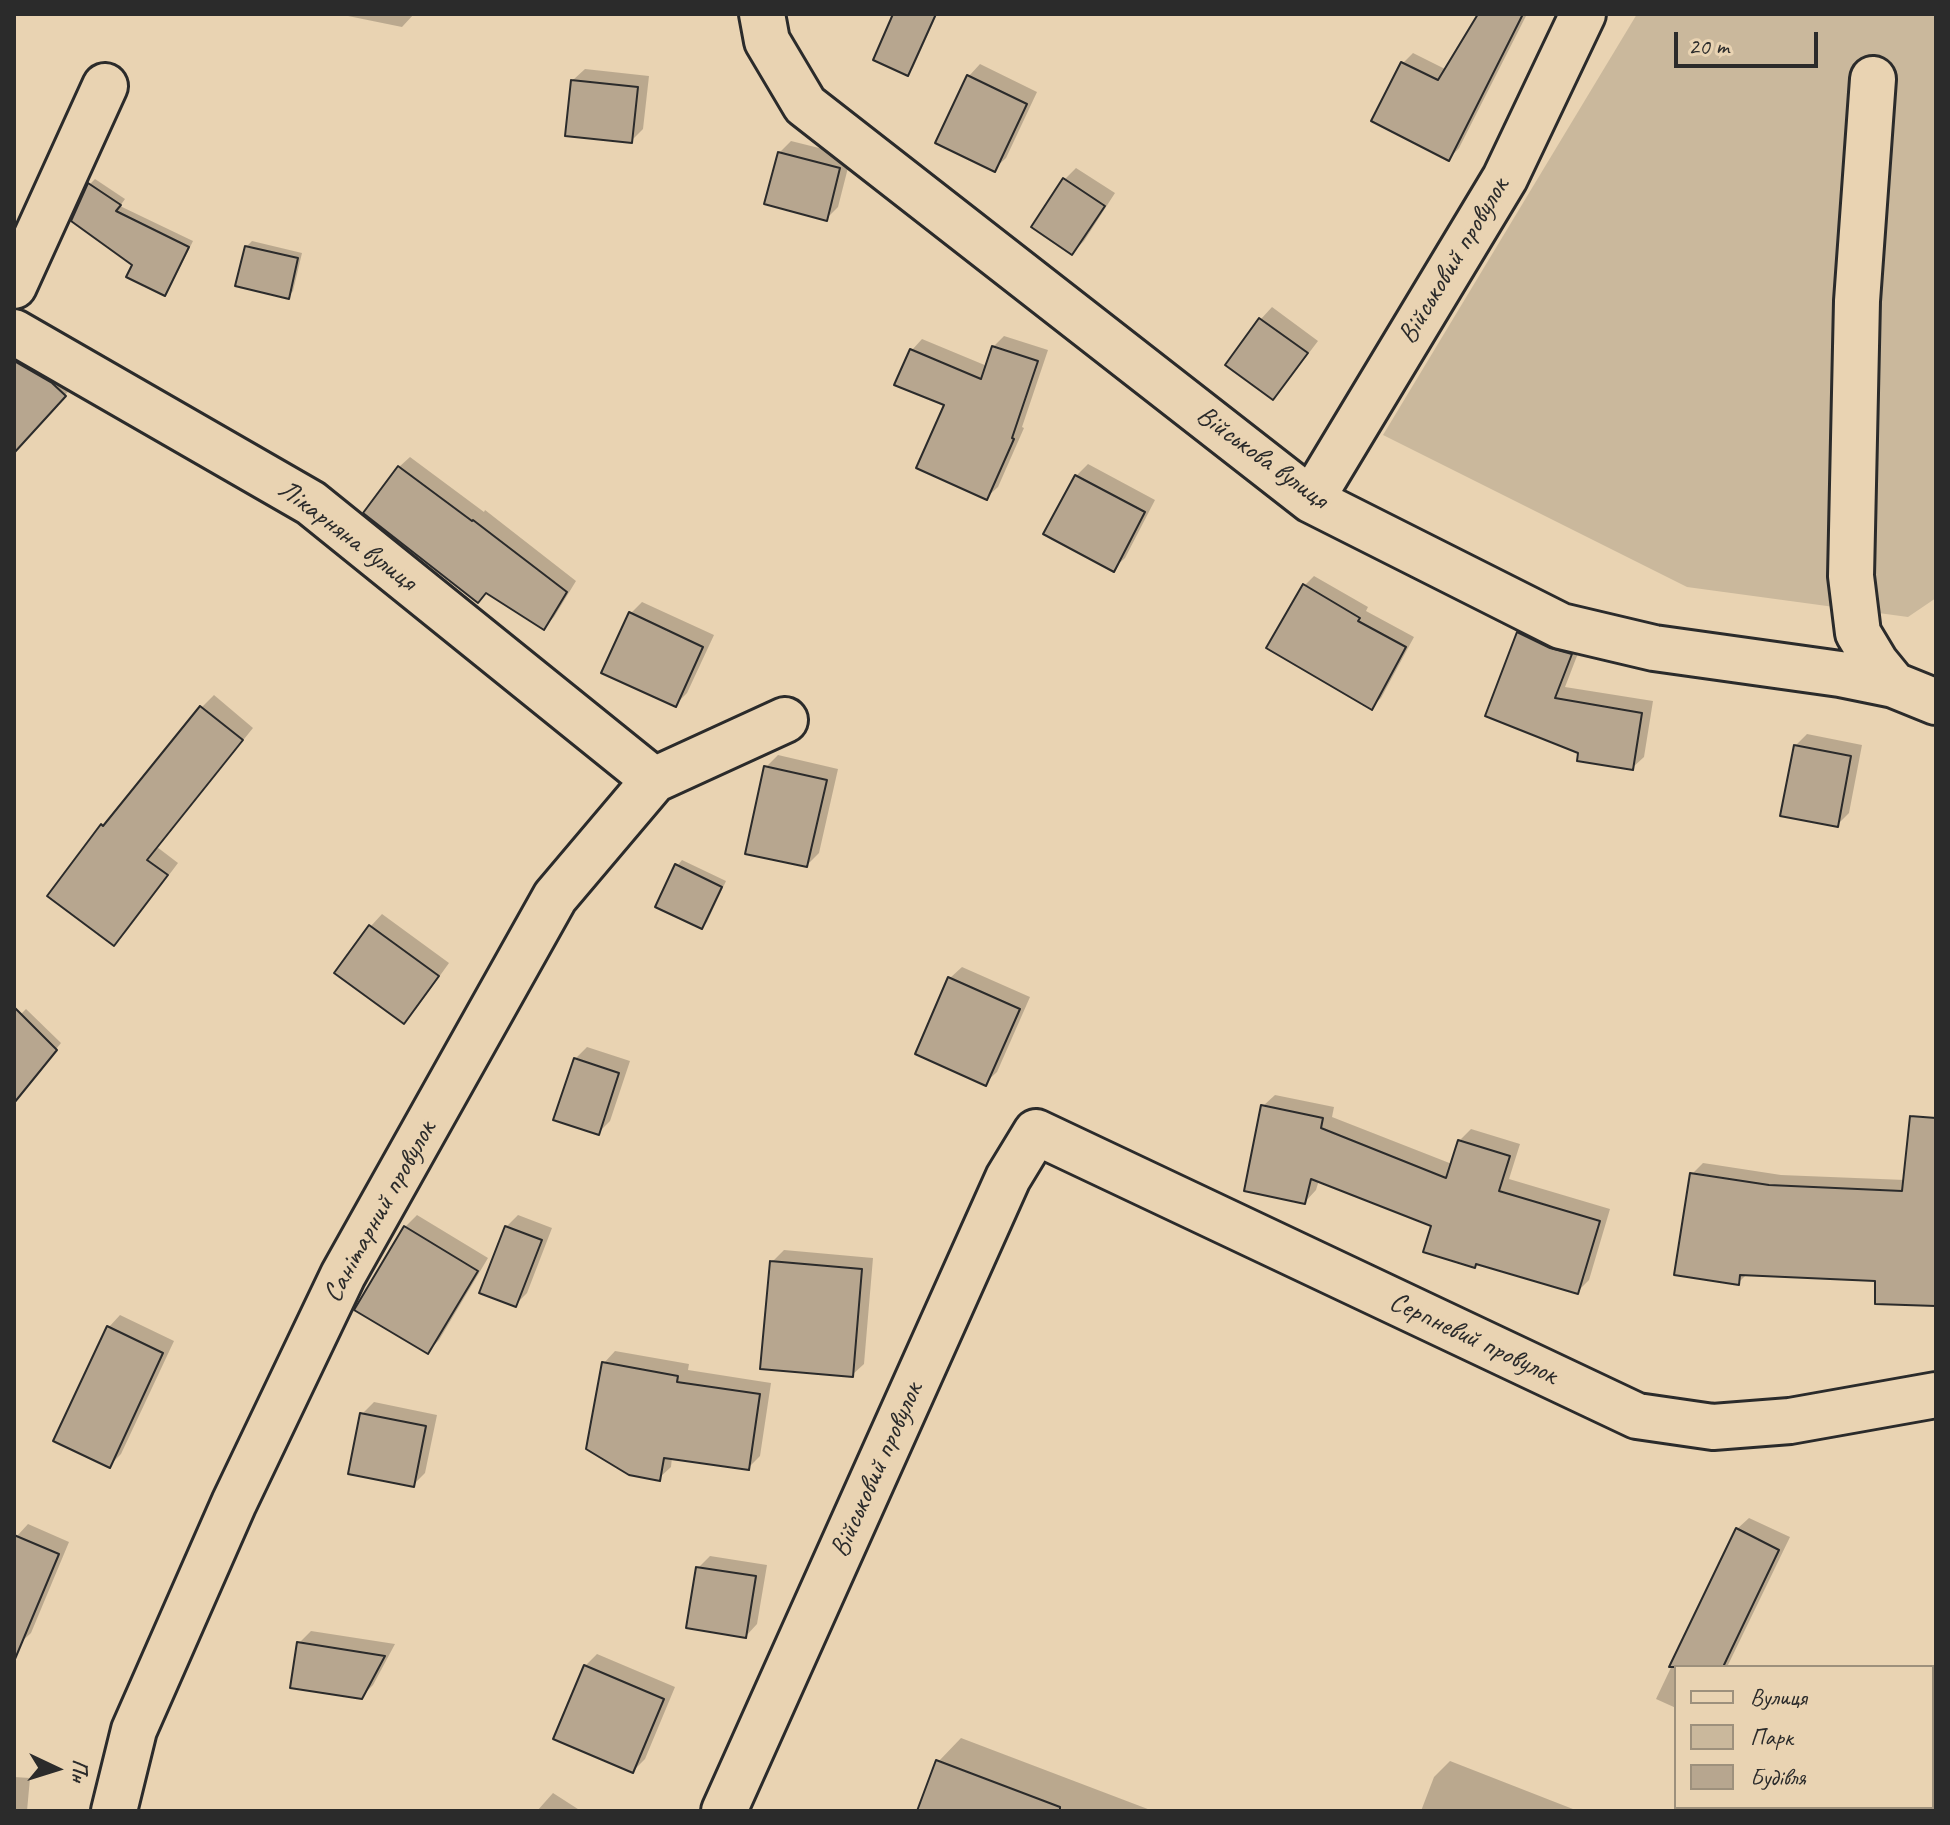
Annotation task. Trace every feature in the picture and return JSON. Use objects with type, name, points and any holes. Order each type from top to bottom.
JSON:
[{"type":"street","name":"Військова вулиця","points":[[762,14],[767,41],[805,105],[1311,500],[1561,626],[1654,648],[1840,674],[1894,685],[1936,702]]},
{"type":"street","name":"Військовий провулок","points":[[1311,500],[1505,178],[1583,14]]},
{"type":"street","points":[[1873,79],[1857,301],[1851,576],[1858,633],[1894,685]]},
{"type":"street","points":[[14,286],[105,86]]},
{"type":"street","name":"Лікарняна вулиця","points":[[14,332],[311,503],[654,780]]},
{"type":"street","name":"Санітарний провулок","points":[[114,1811],[134,1730],[234,1503],[343,1275],[555,897],[654,780],[785,720]]},
{"type":"street","name":"Військовий провулок","points":[[724,1811],[1008,1178],[1036,1132]]},
{"type":"street","name":"Серпневий провулок","points":[[1036,1132],[1637,1416],[1713,1427],[1790,1421],[1936,1395]]},
{"type":"green space","points":[[1637,14],[1936,14],[1936,598],[1908,617],[1687,587],[1383,435]]},
{"type":"building","points":[[893,14],[936,14],[908,76],[873,60]]},
{"type":"building","points":[[1478,14],[1523,14],[1449,161],[1371,121],[1401,62],[1438,80]]},
{"type":"building","points":[[967,75],[1027,104],[995,172],[935,143]]},
{"type":"building","points":[[571,80],[638,87],[632,143],[565,136]]},
{"type":"building","points":[[778,152],[840,168],[827,221],[764,204]]},
{"type":"building","points":[[1063,178],[1105,206],[1072,255],[1031,227]]},
{"type":"building","points":[[88,183],[121,205],[116,211],[189,247],[165,296],[126,277],[132,265],[71,221]]},
{"type":"building","points":[[245,246],[298,258],[289,299],[235,286]]},
{"type":"building","points":[[1259,318],[1308,353],[1273,400],[1225,365]]},
{"type":"building","points":[[992,346],[1038,361],[1014,439],[987,500],[916,468],[944,405],[894,385],[910,349],[981,379]]},
{"type":"building","points":[[14,361],[52,383],[66,396],[14,453]]},
{"type":"building","points":[[398,466],[567,592],[544,630],[486,593],[478,603],[363,513]]},
{"type":"building","points":[[1075,475],[1145,512],[1114,572],[1043,534]]},
{"type":"building","points":[[1303,584],[1360,618],[1358,621],[1406,647],[1372,710],[1266,648]]},
{"type":"building","points":[[629,612],[703,647],[676,707],[601,673]]},
{"type":"building","points":[[1517,632],[1550,648],[1572,654],[1555,698],[1642,713],[1633,770],[1577,761],[1578,753],[1485,716]]},
{"type":"building","points":[[200,706],[243,740],[147,860],[168,875],[114,946],[47,896],[101,824],[103,826]]},
{"type":"building","points":[[1794,745],[1851,756],[1838,827],[1780,816]]},
{"type":"building","points":[[764,766],[827,780],[807,867],[745,854]]},
{"type":"building","points":[[675,864],[722,887],[702,929],[655,907]]},
{"type":"building","points":[[369,925],[439,976],[404,1024],[334,973]]},
{"type":"building","points":[[948,977],[1020,1009],[986,1086],[915,1054]]},
{"type":"building","points":[[14,1007],[57,1050],[14,1103]]},
{"type":"building","points":[[574,1058],[619,1073],[599,1135],[553,1120]]},
{"type":"building","points":[[1261,1105],[1323,1118],[1321,1128],[1446,1178],[1458,1140],[1510,1156],[1499,1191],[1600,1221],[1578,1294],[1423,1252],[1431,1226],[1311,1179],[1305,1204],[1244,1191]]},
{"type":"building","points":[[1910,1116],[1936,1118],[1936,1306],[1875,1304],[1875,1281],[1740,1275],[1739,1285],[1674,1275],[1690,1173],[1769,1185],[1902,1191]]},
{"type":"building","points":[[404,1226],[478,1271],[428,1354],[354,1310]]},
{"type":"building","points":[[505,1226],[542,1240],[516,1307],[479,1293]]},
{"type":"building","points":[[770,1261],[862,1269],[853,1377],[760,1369]]},
{"type":"building","points":[[107,1326],[163,1353],[110,1468],[53,1441]]},
{"type":"building","points":[[602,1362],[678,1376],[677,1382],[760,1394],[749,1470],[664,1458],[660,1481],[629,1475],[586,1449]]},
{"type":"building","points":[[360,1413],[426,1426],[414,1487],[348,1474]]},
{"type":"building","points":[[1736,1528],[1779,1550],[1724,1665],[1669,1667]]},
{"type":"building","points":[[14,1535],[59,1554],[15,1659],[14,1659]]},
{"type":"building","points":[[696,1567],[756,1576],[746,1638],[686,1628]]},
{"type":"building","points":[[297,1642],[385,1656],[362,1699],[290,1688]]},
{"type":"building","points":[[584,1665],[664,1699],[633,1773],[553,1739]]},
{"type":"building","points":[[936,1760],[1060,1807],[1060,1811],[917,1811]]}]
